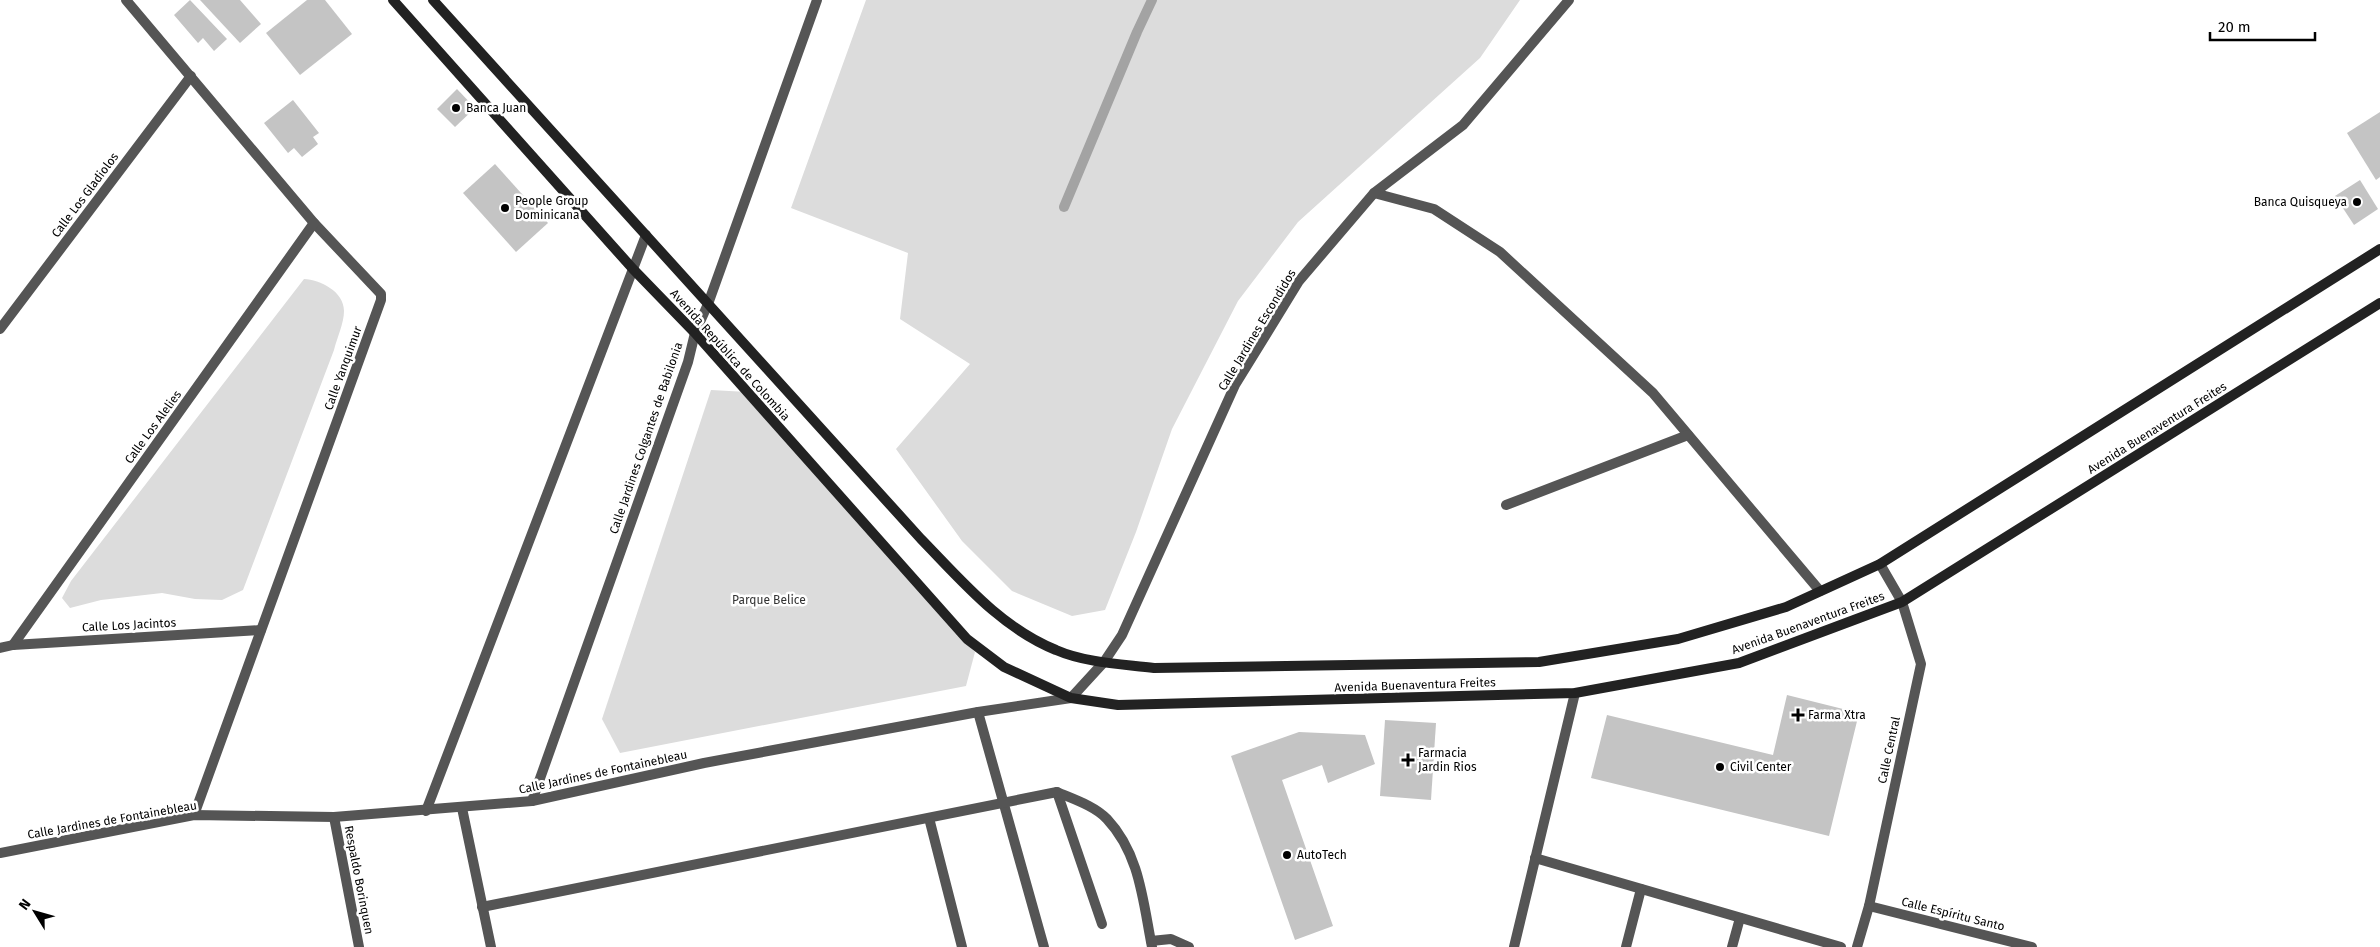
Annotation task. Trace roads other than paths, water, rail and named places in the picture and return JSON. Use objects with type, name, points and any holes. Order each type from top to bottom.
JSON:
[{"type":"main road","name":"Avenida República de Colombia","points":[[393,0],[633,269],[695,333],[966,640],[1004,667],[1071,698]]},
{"type":"main road","name":"Avenida República de Colombia","points":[[433,0],[921,539],[972,592],[1016,628],[1056,650],[1104,662]]},
{"type":"main road","name":"Avenida Buenaventura Freites","points":[[1104,662],[1154,668],[1539,662],[1678,639],[1786,606],[1880,564],[2380,249]]},
{"type":"main road","name":"Avenida Buenaventura Freites","points":[[1071,698],[1118,705],[1574,693],[1739,663],[1902,602],[2380,303]]},
{"type":"street","name":"Calle Yanquimur","points":[[126,0],[314,224],[381,294],[381,300],[194,815]]},
{"type":"street","name":"Calle Jardines Colgantes de Babilonia","points":[[532,801],[681,380],[695,333],[708,304],[817,0]]},
{"type":"street","name":"Calle Jardines Escondidos","points":[[1104,662],[1122,635],[1235,385],[1299,280],[1374,192],[1463,125],[1569,0]]},
{"type":"street","name":"Calle Los Gladiolos","points":[[0,328],[191,76]]},
{"type":"street","points":[[1374,192],[1434,209],[1500,252],[1654,393],[1820,591]]},
{"type":"street","name":"Calle Los Alelies","points":[[13,645],[314,224]]},
{"type":"street","points":[[426,811],[646,235]]},
{"type":"street","points":[[1506,505],[1688,435]]},
{"type":"street","name":"Calle Central","points":[[1857,947],[1868,906],[1921,664],[1902,602],[1880,564]]},
{"type":"street","name":"Calle Los Jacintos","points":[[0,648],[13,645],[261,630]]},
{"type":"street","points":[[1071,698],[1104,662]]},
{"type":"street","points":[[1514,947],[1574,693]]},
{"type":"street","name":"Calle Jardines de Fontainebleau","points":[[0,853],[194,815],[334,817],[532,801],[704,764],[978,712],[1071,698]]},
{"type":"street","points":[[978,712],[1044,947]]},
{"type":"street","points":[[1057,792],[1102,924]]},
{"type":"street","points":[[482,907],[1057,792],[1082,803],[1106,818],[1130,852],[1138,871],[1151,944],[1171,939],[1182,942],[1189,947]]},
{"type":"street","points":[[462,808],[491,947]]},
{"type":"street","name":"Respaldo Borinquen","points":[[334,817],[359,947]]},
{"type":"street","points":[[929,818],[962,947]]},
{"type":"street","points":[[1535,858],[1841,947]]},
{"type":"street","points":[[1626,947],[1641,888]]},
{"type":"street","name":"Calle Espíritu Santo","points":[[1868,906],[2032,947]]},
{"type":"street","points":[[1732,947],[1740,918]]},
{"type":"waterway","points":[[1064,207],[1152,0]]},
{"type":"place","name":"Banca Juan","points":[[456,108]]},
{"type":"place","name":"Banca Quisqueya","points":[[2357,202]]},
{"type":"place","name":"People Group Dominicana","points":[[505,208]]},
{"type":"place","name":"Farma Xtra","points":[[1798,715]]},
{"type":"place","name":"Farmacia Jardin Rios","points":[[1408,760]]},
{"type":"place","name":"Civil Center","points":[[1720,767]]},
{"type":"place","name":"AutoTech","points":[[1287,855]]},
{"type":"park label","name":"Parque Belice","points":[[769,600]]}]
